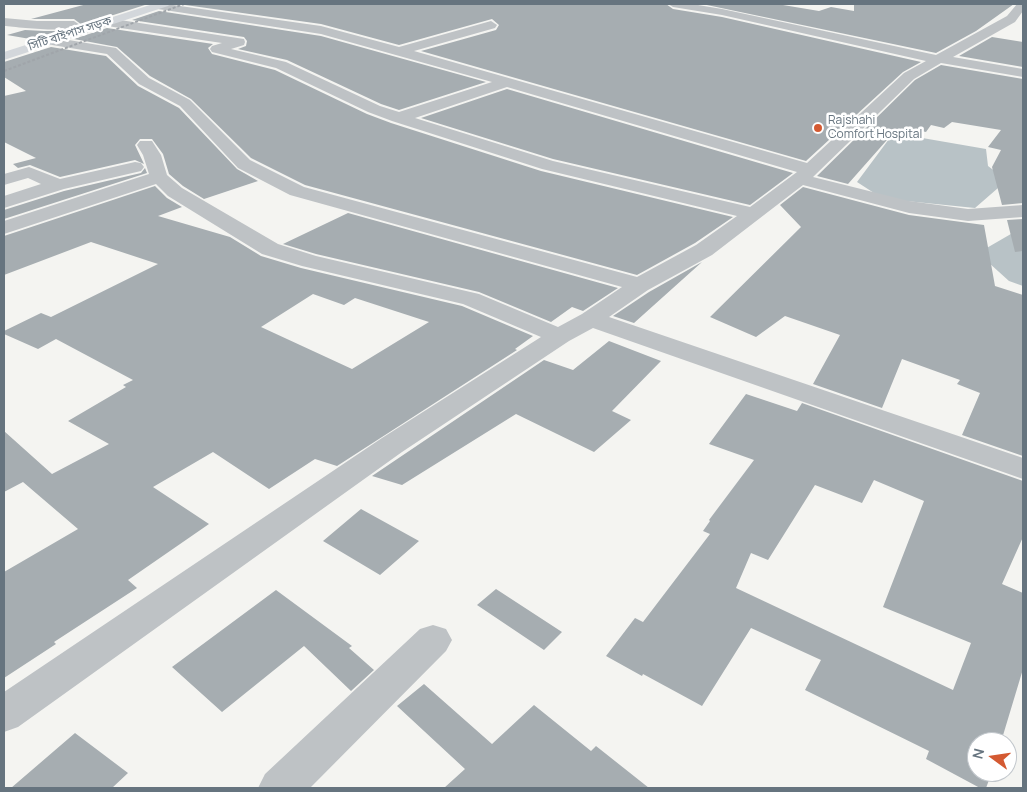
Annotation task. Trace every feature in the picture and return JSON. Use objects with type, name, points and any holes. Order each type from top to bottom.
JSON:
[{"type":"main road","points":[[4,47],[140,4]]},
{"type":"main road","name":"সিটি বাইপাস সড়ক","points":[[4,56],[161,5]]},
{"type":"street","points":[[673,4],[722,12],[940,60],[1023,73]]},
{"type":"street","points":[[4,714],[392,445],[560,336],[591,319],[640,284],[704,250],[754,214],[804,174],[909,76],[1012,19],[1023,4]]},
{"type":"street","points":[[161,5],[321,30],[400,51],[508,82],[909,207],[968,215],[1023,210]]},
{"type":"street","points":[[4,22],[37,25],[74,25]]},
{"type":"street","points":[[107,22],[239,42],[217,49],[282,66],[333,88],[353,100],[398,118],[548,165],[754,214]]},
{"type":"street","points":[[400,51],[492,25]]},
{"type":"street","points":[[51,41],[110,51],[144,81],[185,103],[244,164],[298,191],[640,284]]},
{"type":"street","points":[[398,118],[508,82]]},
{"type":"street","points":[[4,202],[153,162]]},
{"type":"street","points":[[4,228],[153,162]]},
{"type":"street","points":[[153,162],[175,192],[270,249],[310,261],[471,299],[515,320],[560,336]]},
{"type":"street","points":[[4,180],[29,172],[58,186]]},
{"type":"street","points":[[591,319],[1023,469]]},
{"type":"street","points":[[280,788],[433,640]]},
{"type":"shaded area","points":[[905,135],[986,149],[988,166],[1000,175],[998,188],[975,208],[896,200],[874,193],[857,182],[889,139]]},
{"type":"shaded area","points":[[1023,227],[1023,286],[1009,281],[978,253]]},
{"type":"building","points":[[87,4],[148,4],[82,25],[74,19],[31,19]]},
{"type":"building","points":[[178,4],[666,4],[673,9],[722,17],[921,62],[903,72],[806,161],[421,51],[496,30],[499,25],[492,19],[399,45],[321,24]]},
{"type":"building","points":[[702,4],[777,4],[819,11],[831,7],[854,11],[854,4],[1014,4],[976,31],[936,53]]},
{"type":"building","points":[[159,11],[321,36],[486,82],[399,110],[381,104],[287,60],[238,49],[246,46],[247,41],[244,37],[132,20]]},
{"type":"building","points":[[107,28],[213,44],[208,48],[212,54],[275,70],[367,114],[391,123],[541,171],[733,217],[695,243],[637,275],[305,185],[251,158],[191,99],[150,76],[117,47],[74,39]]},
{"type":"building","points":[[25,30],[63,31],[36,40],[7,35]]},
{"type":"building","points":[[992,37],[1023,42],[1023,67],[959,56]]},
{"type":"building","points":[[51,47],[106,56],[138,86],[179,108],[237,169],[258,181],[204,199],[183,186],[169,174],[163,154],[152,139],[140,139],[135,145],[144,164],[135,160],[60,177],[30,165],[18,168],[13,164],[36,158],[4,142],[4,96],[26,91],[4,77],[4,62]]},
{"type":"building","points":[[941,65],[1023,79],[1023,203],[1002,205],[992,167],[1001,150],[988,147],[1001,130],[952,122],[944,128],[931,125],[926,132],[908,128],[904,134],[894,132],[848,184],[817,176],[915,80]]},
{"type":"building","points":[[507,89],[793,173],[750,205],[553,159],[421,118]]},
{"type":"building","points":[[145,168],[147,173],[4,219],[4,210],[64,191],[141,173]]},
{"type":"building","points":[[155,186],[167,198],[182,207],[158,216],[230,237],[261,256],[301,268],[462,306],[533,336],[515,349],[517,350],[337,466],[315,459],[269,489],[213,452],[153,487],[209,524],[128,580],[137,588],[54,642],[56,644],[4,678],[4,572],[78,529],[23,482],[4,492],[4,431],[52,474],[109,444],[68,421],[126,387],[123,385],[133,380],[56,339],[38,349],[4,334],[4,331],[41,313],[51,317],[158,264],[91,242],[4,275],[4,236]],"holes":[[[313,294],[344,305],[355,298],[429,322],[352,369],[261,327]]]},
{"type":"building","points":[[803,187],[909,215],[984,225],[995,286],[1023,295],[1023,456],[962,435],[980,393],[957,384],[960,380],[902,359],[882,408],[813,384],[840,335],[785,316],[756,337],[710,317],[801,227],[780,205]]},
{"type":"building","points":[[348,213],[618,288],[583,311],[572,307],[551,322],[479,292],[316,254],[283,244]]},
{"type":"building","points":[[1023,219],[1023,251],[1015,252],[1007,220]]},
{"type":"building","points":[[702,262],[634,323],[613,316],[649,292]]},
{"type":"building","points":[[609,341],[661,361],[612,411],[631,420],[594,452],[516,414],[402,485],[372,476],[544,360],[573,370]]},
{"type":"building","points":[[746,394],[797,411],[802,403],[1023,481],[1023,537],[1002,584],[1023,593],[1023,669],[1004,732],[967,732],[967,781],[926,759],[929,751],[805,690],[821,660],[751,628],[702,706],[606,656],[635,618],[643,622],[710,534],[703,531],[709,520],[754,460],[709,444]],"holes":[[[874,480],[924,501],[883,607],[971,643],[953,690],[736,588],[751,553],[768,560],[815,485],[862,503]]]},
{"type":"building","points":[[361,509],[419,541],[380,575],[323,541]]},
{"type":"building","points":[[496,589],[562,632],[544,650],[477,605]]},
{"type":"building","points":[[276,590],[352,646],[349,648],[374,670],[351,691],[304,646],[222,712],[172,667]]},
{"type":"building","points":[[424,684],[492,744],[534,705],[591,751],[596,746],[649,788],[444,788],[465,769],[397,706]]},
{"type":"building","points":[[75,733],[128,773],[112,788],[11,788]]},
{"type":"building","points":[[969,782],[988,782],[986,788],[980,788]]},
{"type":"railway","points":[[4,71],[184,4]]},
{"type":"place","name":"Rajshahi Comfort Hospital","points":[[818,128]]}]
